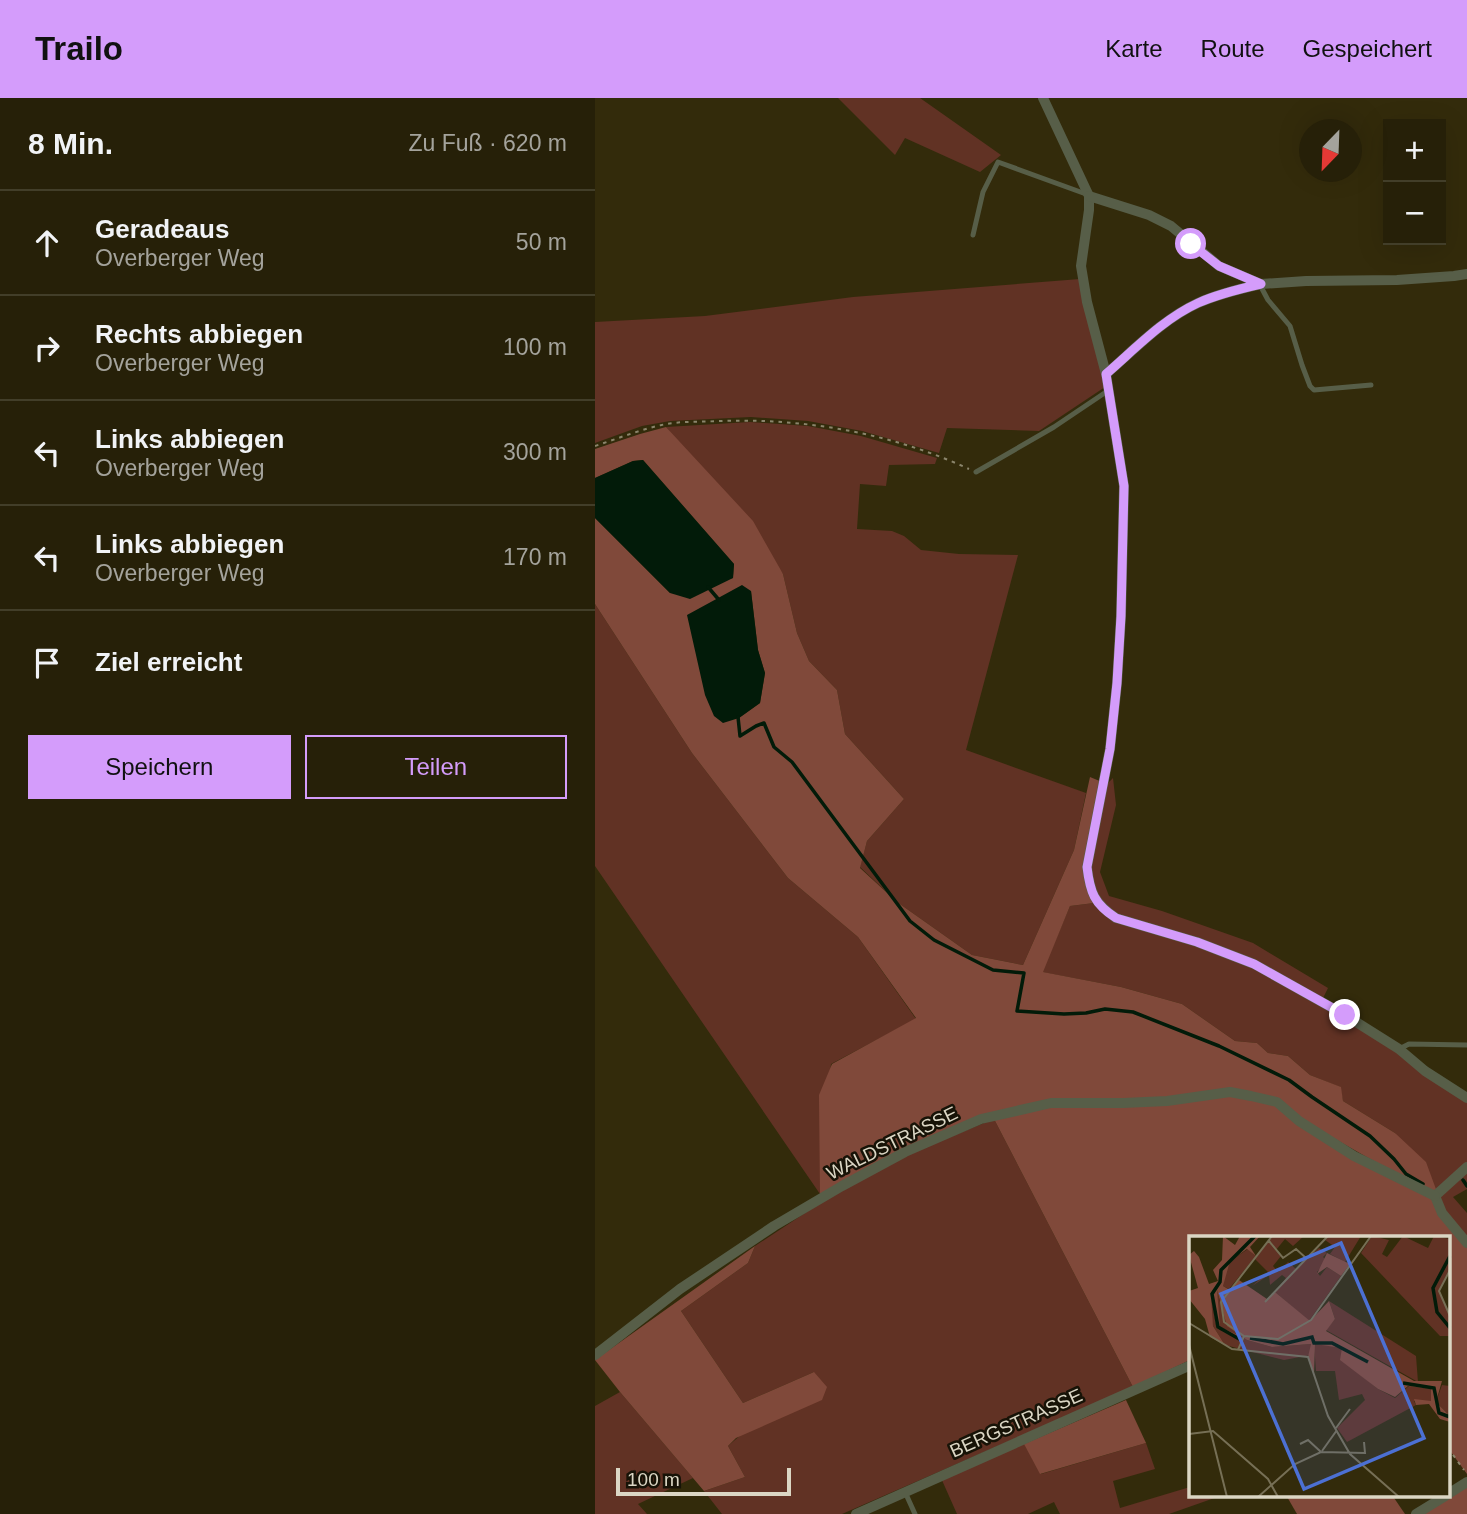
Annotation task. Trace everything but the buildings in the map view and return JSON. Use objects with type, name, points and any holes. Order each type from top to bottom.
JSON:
[{"type":"street","points":[[1043,98],[1089,195],[1081,266],[1087,302],[1106,374],[1124,486],[1117,683],[1110,749],[1087,867],[1096,901],[1116,918],[1197,942],[1254,964],[1345,1015],[1399,1049],[1425,1071],[1467,1098]]},
{"type":"street","points":[[1089,195],[1149,215],[1171,226],[1219,266],[1261,284]]},
{"type":"street","points":[[1106,374],[1163,325],[1195,304],[1225,292],[1261,284],[1398,280],[1467,274]]},
{"type":"street","name":"WALDSTRASSE","points":[[595,1355],[680,1289],[773,1226],[842,1186],[905,1152],[981,1119],[1051,1103],[1167,1101],[1230,1092],[1277,1102],[1299,1121],[1354,1156],[1435,1196]]},
{"type":"street","points":[[1467,1167],[1435,1196],[1442,1213],[1467,1243]]},
{"type":"street","name":"BERGSTRASSE","points":[[856,1514],[1189,1367]]},
{"type":"street","points":[[1450,1492],[1467,1482]]},
{"type":"street","points":[[1416,1514],[1444,1496]]},
{"type":"lane","points":[[973,235],[983,192],[998,162],[1089,195]]},
{"type":"lane","points":[[1261,284],[1268,300],[1290,326],[1310,386],[1314,390],[1371,385]]},
{"type":"lane","points":[[976,472],[1054,427],[1109,390]]},
{"type":"lane","points":[[1399,1049],[1409,1044],[1467,1045]]},
{"type":"lane","points":[[905,1492],[915,1514]]},
{"type":"path","points":[[595,446],[640,430],[669,424],[750,420],[807,424],[860,433],[946,459],[976,472]]},
{"type":"path","points":[[1450,1451],[1467,1474]]},
{"type":"shaded area","points":[[838,98],[920,98],[1001,155],[980,172],[905,138],[895,155]]},
{"type":"shaded area","points":[[1080,279],[1105,387],[1039,431],[947,428],[939,453],[862,431],[808,421],[751,417],[670,421],[642,426],[595,443],[595,322],[705,316],[853,297]]},
{"type":"shaded area","points":[[750,422],[808,426],[861,436],[937,458],[935,464],[889,465],[886,486],[860,484],[857,529],[892,531],[904,536],[921,550],[1018,555],[966,750],[1086,793],[1074,850],[1023,965],[972,955],[897,902],[860,867],[867,841],[904,799],[845,734],[837,690],[809,661],[797,633],[783,574],[666,427]]},
{"type":"shaded area","points":[[666,427],[753,521],[783,574],[797,633],[809,661],[837,690],[845,734],[904,799],[867,841],[860,868],[897,902],[972,955],[1023,965],[1074,850],[1090,777],[1102,782],[1086,867],[1094,903],[1070,906],[1043,972],[1121,987],[1182,1004],[1235,1041],[1257,1043],[1268,1053],[1288,1056],[1310,1075],[1341,1087],[1343,1101],[1395,1133],[1426,1162],[1437,1192],[1421,1188],[1251,1094],[1050,1102],[979,1118],[820,1194],[819,1095],[832,1064],[916,1018],[858,937],[788,878],[692,753],[595,604],[595,518],[670,593],[733,578],[734,564],[643,460],[633,461],[595,478],[595,449]],"holes":[[[751,591],[758,650],[765,673],[760,703],[739,718],[695,645],[688,616]]]},
{"type":"shaded area","points":[[643,460],[734,564],[733,578],[690,599],[670,593],[595,518],[595,478],[633,461]]},
{"type":"shaded area","points":[[742,585],[751,591],[758,650],[765,673],[760,703],[739,718],[723,723],[714,716],[705,695],[687,615]]},
{"type":"shaded area","points":[[595,604],[692,753],[788,878],[858,937],[916,1019],[831,1064],[820,1194],[595,866]]},
{"type":"shaded area","points":[[1113,778],[1116,805],[1100,872],[1109,896],[1162,911],[1253,943],[1328,988],[1323,998],[1257,963],[1117,916],[1098,899],[1091,867],[1107,784]]},
{"type":"shaded area","points":[[1094,903],[1103,912],[1254,966],[1344,1016],[1467,1101],[1467,1164],[1437,1192],[1395,1133],[1343,1101],[1340,1087],[1310,1075],[1288,1056],[1268,1053],[1257,1043],[1235,1041],[1182,1004],[1121,987],[1042,972],[1070,906]]},
{"type":"shaded area","points":[[1230,1094],[1276,1103],[1298,1122],[1434,1196],[1467,1245],[1467,1474],[1450,1451],[1450,1236],[1189,1236],[1189,1360],[1133,1387],[994,1119],[1051,1105]]},
{"type":"shaded area","points":[[994,1119],[1133,1387],[842,1514],[722,1514],[704,1491],[745,1477],[728,1446],[814,1372],[743,1403],[681,1311],[748,1263],[755,1246],[843,1188],[906,1155]]},
{"type":"shaded area","points":[[1467,1172],[1467,1189],[1453,1197],[1467,1213],[1467,1238],[1444,1213],[1439,1196]]},
{"type":"shaded area","points":[[755,1246],[748,1263],[681,1311],[743,1403],[814,1372],[827,1387],[822,1400],[736,1438],[728,1446],[745,1477],[704,1491],[595,1360]]},
{"type":"shaded area","points":[[620,1392],[693,1478],[638,1504],[647,1514],[595,1514],[595,1406]]},
{"type":"shaded area","points":[[1126,1400],[1146,1443],[1040,1474],[1024,1444]]},
{"type":"shaded area","points":[[1024,1443],[1041,1474],[1146,1443],[1155,1469],[1113,1481],[1120,1508],[1189,1487],[1189,1496],[1220,1496],[1169,1514],[1060,1514],[1054,1502],[1028,1514],[957,1514],[941,1478]]},
{"type":"shaded area","points":[[1467,1487],[1467,1514],[1417,1514]]},
{"type":"shaded area","points":[[1287,1496],[1393,1496],[1405,1514],[1297,1514]]},
{"type":"waterway","points":[[708,587],[719,600]]},
{"type":"waterway","points":[[738,717],[740,736],[764,723],[774,747],[792,762],[910,921],[934,940],[993,970],[1024,973],[1017,1011],[1064,1014],[1105,1009],[1133,1012],[1219,1046],[1289,1080],[1370,1136],[1406,1174],[1423,1184]]},
{"type":"waterway","points":[[1463,1180],[1467,1186]]},
{"type":"route","points":[[1191,244],[1219,266],[1261,284],[1225,292],[1195,304],[1163,325],[1106,374],[1124,486],[1121,616],[1110,749],[1087,867],[1090,886],[1096,901],[1116,918],[1197,942],[1254,964],[1345,1015]]}]
